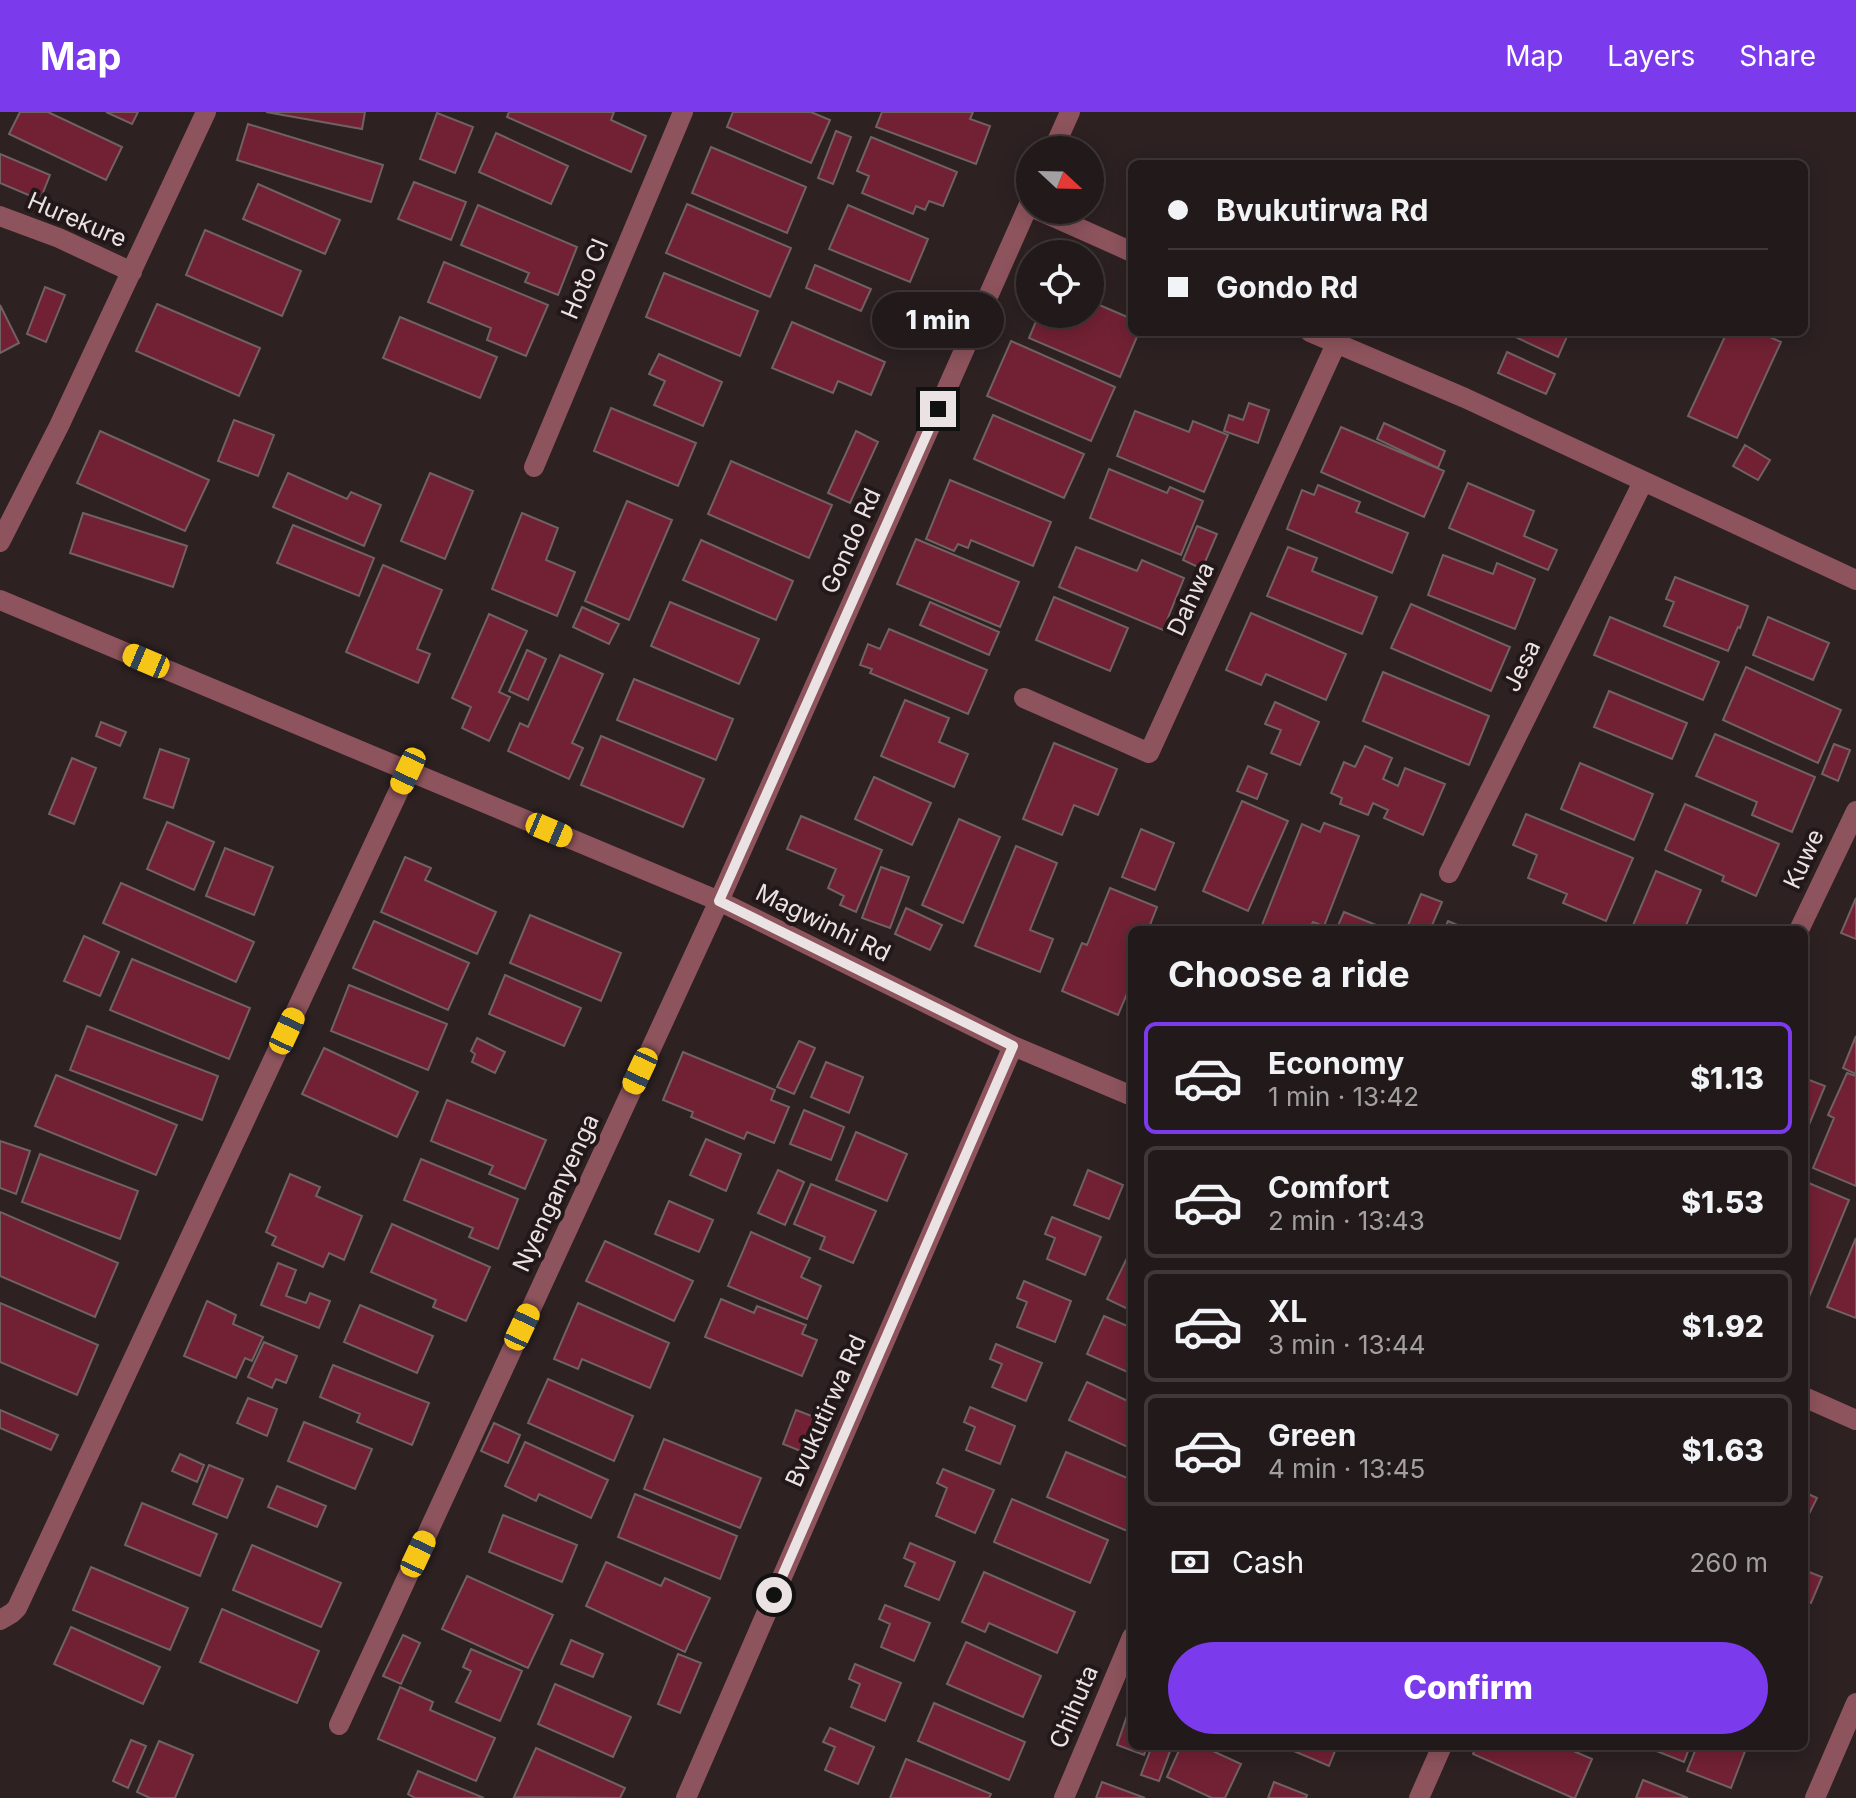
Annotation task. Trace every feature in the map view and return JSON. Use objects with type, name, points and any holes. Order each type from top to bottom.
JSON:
[{"type":"street","points":[[0,542],[59,426],[206,112]]},
{"type":"street","name":"Hoto Cl","points":[[534,467],[683,112]]},
{"type":"street","points":[[1059,136],[1070,112]]},
{"type":"street","name":"Hurekure","points":[[0,216],[59,238],[132,272]]},
{"type":"street","name":"Gondo Rd","points":[[719,901],[1024,224]]},
{"type":"street","points":[[1071,224],[1128,250]]},
{"type":"street","points":[[1319,336],[1465,398],[1856,580]]},
{"type":"street","name":"Dahwa","points":[[1024,698],[1149,753],[1336,344]]},
{"type":"street","name":"Jesa","points":[[1449,873],[1643,482]]},
{"type":"street","name":"Magwinhi Rd","points":[[0,600],[719,901],[1013,1046],[1128,1094]]},
{"type":"street","points":[[0,1620],[17,1608],[408,771]]},
{"type":"street","name":"Kuwe","points":[[1801,926],[1856,811]]},
{"type":"street","name":"Nyenganyenga","points":[[339,1725],[719,901]]},
{"type":"street","name":"Bvukutirwa Rd","points":[[686,1798],[1013,1046]]},
{"type":"street","points":[[1808,1399],[1856,1420]]},
{"type":"street","name":"Chihuta","points":[[1064,1798],[1128,1646]]},
{"type":"street","points":[[1815,1798],[1856,1703]]},
{"type":"street","points":[[1419,1798],[1440,1750]]},
{"type":"building","points":[[20,112],[48,112],[122,147],[106,180],[9,134]]},
{"type":"building","points":[[106,112],[138,112],[132,124]]},
{"type":"building","points":[[266,112],[365,112],[362,129]]},
{"type":"building","points":[[509,112],[614,112],[611,120],[646,136],[631,172],[507,117]]},
{"type":"building","points":[[733,112],[811,112],[830,120],[811,163],[727,127]]},
{"type":"building","points":[[882,112],[973,112],[970,119],[990,126],[976,164],[876,127]]},
{"type":"building","points":[[437,113],[473,127],[455,173],[420,159]]},
{"type":"building","points":[[248,124],[383,165],[371,202],[237,160]]},
{"type":"building","points":[[836,131],[851,137],[833,184],[818,178]]},
{"type":"building","points":[[496,133],[568,166],[551,204],[479,172]]},
{"type":"building","points":[[871,137],[957,172],[943,206],[929,201],[925,210],[916,206],[913,214],[862,193],[869,176],[857,171]]},
{"type":"building","points":[[711,147],[806,187],[787,233],[692,193]]},
{"type":"building","points":[[0,154],[50,175],[40,200],[0,183]]},
{"type":"building","points":[[414,182],[466,202],[451,240],[398,219]]},
{"type":"building","points":[[258,184],[340,220],[325,254],[243,219]]},
{"type":"building","points":[[687,204],[791,248],[770,297],[666,253]]},
{"type":"building","points":[[478,205],[577,247],[558,295],[525,282],[529,273],[461,245]]},
{"type":"building","points":[[848,205],[928,239],[910,282],[829,249]]},
{"type":"building","points":[[205,230],[301,271],[282,316],[186,275]]},
{"type":"building","points":[[444,262],[548,305],[526,356],[487,340],[491,328],[428,302]]},
{"type":"building","points":[[815,265],[871,289],[861,311],[806,288]]},
{"type":"building","points":[[664,273],[758,311],[740,356],[646,317]]},
{"type":"building","points":[[45,287],[65,295],[46,342],[27,334]]},
{"type":"building","points":[[157,304],[260,348],[239,396],[136,351]]},
{"type":"building","points":[[0,305],[19,343],[0,353]]},
{"type":"building","points":[[1104,307],[1128,317],[1128,336],[1137,336],[1120,377],[1029,338],[1033,328],[1104,328]]},
{"type":"building","points":[[400,317],[497,357],[480,398],[383,358]]},
{"type":"building","points":[[792,322],[885,362],[871,395],[838,381],[833,393],[772,368]]},
{"type":"building","points":[[1513,336],[1567,336],[1558,357]]},
{"type":"building","points":[[1725,336],[1768,336],[1781,342],[1737,438],[1688,416]]},
{"type":"building","points":[[1011,341],[1115,387],[1091,441],[987,396]]},
{"type":"building","points":[[1507,352],[1555,374],[1546,394],[1498,373]]},
{"type":"building","points":[[659,354],[722,382],[703,426],[654,405],[665,381],[649,374]]},
{"type":"building","points":[[1249,403],[1269,410],[1258,443],[1224,431],[1229,415],[1243,420]]},
{"type":"building","points":[[611,408],[696,443],[678,486],[594,451]]},
{"type":"building","points":[[1135,411],[1189,432],[1193,421],[1228,435],[1204,492],[1117,456]]},
{"type":"building","points":[[993,415],[1084,454],[1064,498],[974,459]]},
{"type":"building","points":[[234,420],[274,435],[258,476],[218,461]]},
{"type":"building","points":[[1384,423],[1445,451],[1438,468],[1377,439]]},
{"type":"building","points":[[1341,427],[1444,471],[1424,517],[1321,472]]},
{"type":"building","points":[[100,431],[209,480],[185,531],[77,483]]},
{"type":"building","points":[[856,431],[878,442],[850,503],[828,493]]},
{"type":"building","points":[[1745,445],[1770,460],[1758,480],[1733,466]]},
{"type":"building","points":[[731,461],[832,505],[809,558],[708,514]]},
{"type":"building","points":[[1109,469],[1167,493],[1170,487],[1203,501],[1181,555],[1090,518]]},
{"type":"building","points":[[288,473],[347,499],[351,492],[381,505],[364,546],[273,507]]},
{"type":"building","points":[[430,473],[473,491],[445,559],[401,541]]},
{"type":"building","points":[[950,480],[1051,522],[1033,566],[971,540],[968,548],[958,544],[954,551],[926,539]]},
{"type":"building","points":[[1468,483],[1534,511],[1524,536],[1557,550],[1548,570],[1449,528]]},
{"type":"building","points":[[1318,485],[1360,502],[1356,512],[1408,533],[1392,573],[1287,529],[1302,490],[1314,495]]},
{"type":"building","points":[[627,501],[672,520],[629,620],[585,601]]},
{"type":"building","points":[[83,513],[187,546],[173,587],[70,553]]},
{"type":"building","points":[[522,513],[558,528],[546,560],[575,572],[557,616],[492,589]]},
{"type":"building","points":[[293,525],[374,558],[359,596],[277,563]]},
{"type":"building","points":[[1197,526],[1217,534],[1202,569],[1183,560]]},
{"type":"building","points":[[916,539],[1019,582],[1000,627],[897,584]]},
{"type":"building","points":[[701,540],[793,581],[776,620],[683,580]]},
{"type":"building","points":[[1076,547],[1137,571],[1142,560],[1184,578],[1163,630],[1059,587]]},
{"type":"building","points":[[1288,547],[1317,558],[1312,571],[1377,597],[1362,634],[1267,596]]},
{"type":"building","points":[[1443,555],[1493,574],[1497,563],[1535,579],[1515,629],[1428,595]]},
{"type":"building","points":[[383,565],[442,590],[417,649],[430,654],[418,683],[346,652]]},
{"type":"building","points":[[1675,577],[1748,606],[1728,651],[1664,626],[1674,602],[1666,599]]},
{"type":"building","points":[[1054,597],[1128,628],[1110,671],[1036,640]]},
{"type":"building","points":[[670,602],[759,639],[739,684],[651,646]]},
{"type":"building","points":[[930,602],[999,632],[989,655],[920,625]]},
{"type":"building","points":[[1411,604],[1510,647],[1491,691],[1391,648]]},
{"type":"building","points":[[582,607],[619,624],[609,644],[573,627]]},
{"type":"building","points":[[1251,613],[1346,654],[1326,700],[1266,674],[1261,685],[1226,670]]},
{"type":"building","points":[[489,614],[527,631],[499,692],[510,697],[489,741],[462,728],[471,707],[452,698]]},
{"type":"building","points":[[1610,617],[1719,662],[1703,700],[1594,655]]},
{"type":"building","points":[[1768,617],[1829,643],[1813,680],[1753,655]]},
{"type":"building","points":[[889,629],[987,670],[968,714],[870,673],[872,669],[860,665],[868,644],[880,649]]},
{"type":"building","points":[[527,650],[546,659],[528,700],[509,691]]},
{"type":"building","points":[[560,655],[603,674],[572,743],[583,748],[569,779],[508,751],[520,723],[528,727]]},
{"type":"building","points":[[1746,667],[1841,710],[1818,763],[1723,720]]},
{"type":"building","points":[[1383,672],[1489,716],[1469,765],[1363,721]]},
{"type":"building","points":[[634,679],[733,719],[716,760],[617,720]]},
{"type":"building","points":[[1609,691],[1687,723],[1672,759],[1594,727]]},
{"type":"building","points":[[905,700],[949,718],[939,742],[968,754],[954,787],[881,756]]},
{"type":"building","points":[[1275,702],[1319,722],[1300,765],[1271,753],[1281,730],[1265,724]]},
{"type":"building","points":[[101,722],[126,732],[120,746],[96,736]]},
{"type":"building","points":[[1715,734],[1815,777],[1792,832],[1752,815],[1757,802],[1696,776]]},
{"type":"building","points":[[601,736],[704,779],[683,827],[581,785]]},
{"type":"building","points":[[1054,743],[1117,769],[1098,815],[1074,805],[1062,835],[1023,819]]},
{"type":"building","points":[[1834,744],[1850,750],[1838,781],[1822,774]]},
{"type":"building","points":[[1365,746],[1392,758],[1383,779],[1398,786],[1405,768],[1445,784],[1423,835],[1384,818],[1388,810],[1373,803],[1368,815],[1340,804],[1342,798],[1331,793],[1344,762],[1355,767]]},
{"type":"building","points":[[160,749],[189,759],[173,808],[144,798]]},
{"type":"building","points":[[72,758],[96,768],[74,824],[49,814]]},
{"type":"building","points":[[1580,763],[1653,794],[1634,840],[1561,809]]},
{"type":"building","points":[[1248,766],[1267,774],[1257,799],[1237,791]]},
{"type":"building","points":[[874,777],[931,803],[912,845],[855,819]]},
{"type":"building","points":[[1242,801],[1288,821],[1248,911],[1203,891]]},
{"type":"building","points":[[1685,804],[1779,844],[1756,896],[1722,881],[1724,876],[1665,850]]},
{"type":"building","points":[[1526,814],[1633,858],[1606,921],[1563,903],[1567,894],[1528,878],[1537,855],[1513,845]]},
{"type":"building","points":[[801,816],[882,850],[856,912],[840,905],[844,896],[828,888],[836,869],[787,849]]},
{"type":"building","points":[[959,819],[1000,837],[963,923],[922,905]]},
{"type":"building","points":[[167,822],[214,842],[194,890],[147,869]]},
{"type":"building","points":[[1324,823],[1359,836],[1324,926],[1313,922],[1311,926],[1262,926],[1302,824],[1320,832]]},
{"type":"building","points":[[1141,829],[1174,843],[1155,890],[1122,877]]},
{"type":"building","points":[[1016,846],[1057,863],[1030,930],[1053,939],[1040,972],[975,946]]},
{"type":"building","points":[[225,848],[273,867],[254,915],[206,896]]},
{"type":"building","points":[[405,857],[431,868],[425,880],[496,912],[477,954],[381,912]]},
{"type":"building","points":[[881,867],[909,877],[890,928],[862,918]]},
{"type":"building","points":[[1656,871],[1701,890],[1686,926],[1633,926]]},
{"type":"building","points":[[121,883],[254,942],[236,982],[103,923]]},
{"type":"building","points":[[1110,888],[1157,907],[1150,926],[1128,926],[1128,991],[1118,1015],[1062,991],[1082,943],[1087,945]]},
{"type":"building","points":[[1421,894],[1442,902],[1432,926],[1408,926]]},
{"type":"building","points":[[1856,898],[1856,939],[1841,933]]},
{"type":"building","points":[[906,908],[942,925],[930,950],[895,934]]},
{"type":"building","points":[[1344,912],[1379,926],[1338,926]]},
{"type":"building","points":[[530,915],[621,953],[601,1001],[510,963]]},
{"type":"building","points":[[374,921],[469,963],[448,1010],[353,968]]},
{"type":"building","points":[[84,936],[119,952],[100,996],[64,981]]},
{"type":"building","points":[[132,959],[250,1008],[229,1059],[110,1010]]},
{"type":"building","points":[[505,975],[581,1008],[564,1046],[489,1014]]},
{"type":"building","points":[[349,985],[447,1024],[428,1070],[331,1031]]},
{"type":"building","points":[[87,1026],[218,1076],[202,1120],[70,1070]]},
{"type":"building","points":[[1856,1036],[1856,1074],[1843,1068]]},
{"type":"building","points":[[477,1038],[505,1052],[495,1073],[472,1062],[475,1054],[471,1051]]},
{"type":"building","points":[[799,1041],[815,1048],[794,1094],[777,1087]]},
{"type":"building","points":[[324,1048],[418,1092],[397,1137],[302,1094]]},
{"type":"building","points":[[683,1052],[775,1090],[771,1100],[789,1107],[774,1143],[747,1132],[744,1139],[691,1117],[693,1112],[663,1100]]},
{"type":"building","points":[[826,1062],[863,1077],[849,1113],[811,1097]]},
{"type":"building","points":[[1847,1073],[1856,1076],[1856,1186],[1813,1168],[1834,1118],[1828,1115]]},
{"type":"building","points":[[56,1075],[177,1125],[156,1175],[35,1126]]},
{"type":"building","points":[[1808,1080],[1825,1086],[1808,1127]]},
{"type":"building","points":[[447,1100],[546,1140],[525,1189],[489,1174],[493,1166],[431,1141]]},
{"type":"building","points":[[804,1110],[844,1127],[831,1160],[790,1144]]},
{"type":"building","points":[[856,1132],[907,1154],[887,1201],[836,1180]]},
{"type":"building","points":[[706,1139],[741,1154],[726,1191],[690,1175]]},
{"type":"building","points":[[0,1141],[30,1151],[16,1194],[0,1188]]},
{"type":"building","points":[[40,1154],[138,1191],[120,1239],[22,1202]]},
{"type":"building","points":[[421,1159],[518,1199],[498,1249],[469,1237],[473,1228],[404,1200]]},
{"type":"building","points":[[778,1170],[804,1182],[785,1225],[758,1213]]},
{"type":"building","points":[[1088,1170],[1123,1185],[1109,1219],[1074,1205]]},
{"type":"building","points":[[290,1174],[320,1187],[316,1196],[362,1216],[344,1260],[329,1253],[323,1267],[272,1245],[276,1237],[266,1232]]},
{"type":"building","points":[[1808,1183],[1849,1200],[1808,1299]]},
{"type":"building","points":[[811,1184],[876,1211],[853,1263],[820,1249],[825,1237],[794,1224]]},
{"type":"building","points":[[669,1201],[713,1220],[699,1252],[655,1234]]},
{"type":"building","points":[[0,1212],[118,1263],[95,1317],[0,1276]]},
{"type":"building","points":[[1052,1217],[1101,1237],[1085,1275],[1047,1259],[1055,1238],[1045,1234]]},
{"type":"building","points":[[392,1224],[490,1267],[466,1321],[433,1307],[436,1300],[371,1272]]},
{"type":"building","points":[[751,1232],[810,1258],[801,1277],[821,1286],[807,1319],[728,1286]]},
{"type":"building","points":[[1856,1238],[1856,1318],[1827,1307]]},
{"type":"building","points":[[605,1241],[693,1281],[674,1321],[586,1281]]},
{"type":"building","points":[[1128,1256],[1128,1309],[1107,1299]]},
{"type":"building","points":[[278,1263],[296,1270],[286,1296],[306,1303],[310,1293],[330,1301],[319,1328],[261,1305]]},
{"type":"building","points":[[1024,1281],[1071,1301],[1055,1342],[1017,1327],[1027,1302],[1017,1298]]},
{"type":"building","points":[[721,1299],[754,1313],[757,1306],[806,1325],[802,1334],[817,1340],[802,1376],[705,1337]]},
{"type":"building","points":[[207,1301],[236,1315],[233,1324],[263,1337],[252,1361],[245,1358],[236,1378],[184,1356]]},
{"type":"building","points":[[0,1303],[98,1345],[77,1395],[0,1362]]},
{"type":"building","points":[[578,1303],[669,1343],[650,1388],[582,1359],[578,1369],[554,1359]]},
{"type":"building","points":[[360,1305],[433,1336],[417,1373],[344,1342]]},
{"type":"building","points":[[1104,1316],[1128,1326],[1128,1372],[1087,1354]]},
{"type":"building","points":[[264,1342],[297,1356],[286,1383],[276,1379],[272,1388],[248,1377]]},
{"type":"building","points":[[996,1344],[1042,1363],[1026,1401],[992,1387],[1002,1364],[990,1359]]},
{"type":"building","points":[[333,1365],[429,1403],[412,1445],[357,1422],[360,1414],[320,1397]]},
{"type":"building","points":[[548,1379],[633,1416],[614,1461],[528,1423]]},
{"type":"building","points":[[1087,1382],[1128,1401],[1128,1447],[1069,1420]]},
{"type":"building","points":[[248,1398],[277,1409],[267,1436],[237,1423]]},
{"type":"building","points":[[970,1407],[1015,1426],[1000,1464],[966,1450],[975,1427],[964,1422]]},
{"type":"building","points":[[0,1410],[58,1435],[51,1450],[0,1428]]},
{"type":"building","points":[[796,1410],[817,1418],[803,1452],[783,1444]]},
{"type":"building","points":[[304,1422],[372,1449],[355,1489],[288,1461]]},
{"type":"building","points":[[494,1423],[520,1435],[508,1463],[481,1451]]},
{"type":"building","points":[[664,1439],[761,1478],[740,1528],[644,1489]]},
{"type":"building","points":[[525,1442],[608,1480],[591,1518],[539,1494],[536,1501],[505,1486]]},
{"type":"building","points":[[1066,1452],[1128,1478],[1128,1531],[1047,1497]]},
{"type":"building","points":[[180,1454],[204,1465],[197,1482],[172,1471]]},
{"type":"building","points":[[209,1465],[243,1479],[227,1518],[193,1504]]},
{"type":"building","points":[[943,1469],[994,1490],[975,1533],[936,1516],[947,1488],[937,1483]]},
{"type":"building","points":[[277,1486],[326,1506],[317,1527],[268,1507]]},
{"type":"building","points":[[635,1494],[737,1536],[720,1579],[618,1537]]},
{"type":"building","points":[[1808,1494],[1817,1498],[1808,1516]]},
{"type":"building","points":[[1012,1499],[1108,1540],[1090,1583],[994,1542]]},
{"type":"building","points":[[142,1503],[217,1534],[200,1576],[125,1545]]},
{"type":"building","points":[[503,1515],[577,1545],[562,1582],[489,1552]]},
{"type":"building","points":[[910,1543],[955,1562],[939,1600],[905,1586],[915,1563],[904,1558]]},
{"type":"building","points":[[252,1545],[341,1583],[321,1627],[233,1590]]},
{"type":"building","points":[[606,1562],[661,1586],[665,1578],[710,1598],[685,1652],[586,1606]]},
{"type":"building","points":[[91,1567],[188,1608],[170,1650],[73,1610]]},
{"type":"building","points":[[984,1572],[1075,1612],[1057,1653],[989,1623],[985,1632],[962,1622]]},
{"type":"building","points":[[1808,1572],[1822,1577],[1811,1603],[1808,1602]]},
{"type":"building","points":[[467,1576],[553,1615],[528,1668],[442,1629]]},
{"type":"building","points":[[885,1605],[930,1623],[914,1661],[881,1647],[890,1624],[879,1619]]},
{"type":"building","points":[[222,1609],[319,1651],[297,1703],[200,1662]]},
{"type":"building","points":[[71,1627],[160,1667],[143,1704],[54,1664]]},
{"type":"building","points":[[403,1635],[420,1643],[401,1684],[383,1676]]},
{"type":"building","points":[[571,1640],[603,1654],[593,1677],[561,1664]]},
{"type":"building","points":[[966,1642],[1041,1676],[1023,1717],[947,1684]]},
{"type":"building","points":[[471,1649],[522,1671],[500,1721],[456,1702],[471,1671],[463,1667]]},
{"type":"building","points":[[678,1654],[701,1663],[680,1713],[658,1704]]},
{"type":"building","points":[[855,1664],[901,1683],[885,1721],[851,1707],[860,1684],[849,1679]]},
{"type":"building","points":[[555,1684],[631,1717],[613,1757],[538,1724]]},
{"type":"building","points":[[400,1687],[433,1702],[430,1710],[495,1738],[476,1781],[378,1739]]},
{"type":"building","points":[[934,1703],[1025,1742],[1009,1780],[918,1741]]},
{"type":"building","points":[[1128,1713],[1128,1749],[1117,1745]]},
{"type":"building","points":[[830,1728],[874,1747],[858,1784],[825,1770],[835,1747],[823,1742]]},
{"type":"building","points":[[131,1740],[146,1746],[128,1788],[113,1781]]},
{"type":"building","points":[[159,1741],[193,1755],[175,1798],[150,1798],[137,1792]]},
{"type":"building","points":[[536,1748],[625,1788],[620,1798],[514,1797]]},
{"type":"building","points":[[1150,1750],[1171,1750],[1159,1781],[1141,1775]]},
{"type":"building","points":[[1179,1750],[1211,1750],[1241,1764],[1225,1798],[1212,1798],[1167,1777]]},
{"type":"building","points":[[1291,1750],[1335,1750],[1329,1766]]},
{"type":"building","points":[[1474,1750],[1571,1750],[1592,1759],[1573,1798],[1473,1754]]},
{"type":"building","points":[[1654,1750],[1688,1750],[1684,1762]]},
{"type":"building","points":[[1695,1750],[1745,1750],[1731,1788],[1687,1771]]},
{"type":"building","points":[[906,1759],[991,1794],[989,1798],[890,1798]]},
{"type":"building","points":[[418,1771],[484,1798],[415,1798],[408,1794]]},
{"type":"building","points":[[1643,1780],[1688,1798],[1636,1798]]},
{"type":"building","points":[[1102,1782],[1145,1798],[1096,1798]]},
{"type":"building","points":[[1274,1782],[1307,1795],[1306,1798],[1268,1798]]},
{"type":"route","points":[[774,1595],[1013,1046],[719,901],[938,409]]}]
